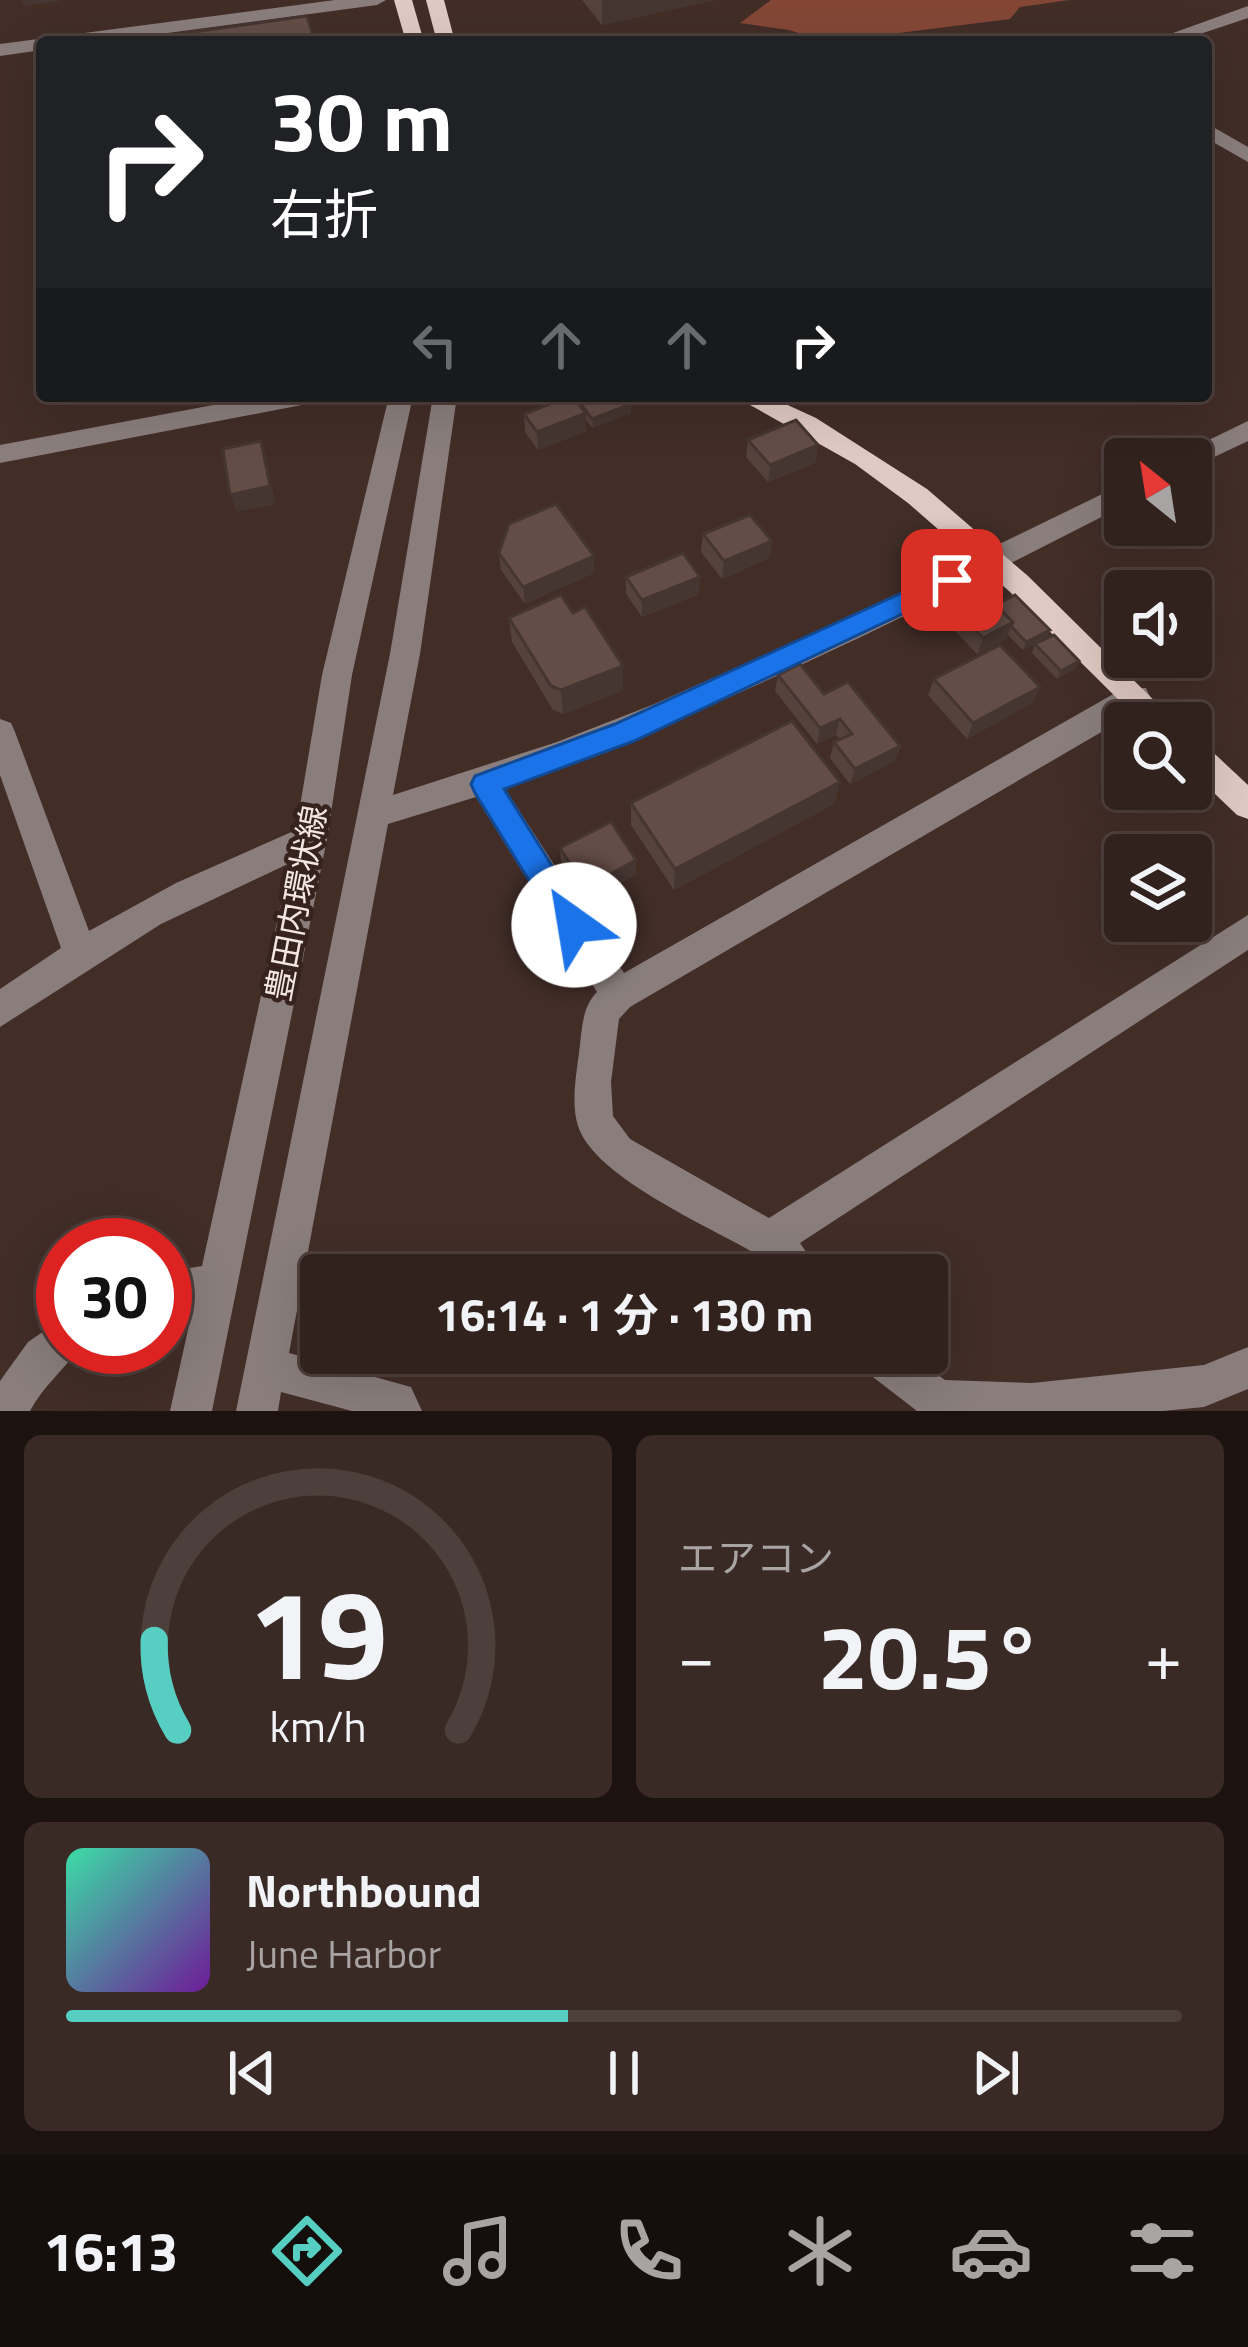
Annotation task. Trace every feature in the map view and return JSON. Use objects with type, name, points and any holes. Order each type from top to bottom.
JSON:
[{"type":"main road","points":[[403,0],[414,36]]},
{"type":"main road","points":[[435,0],[444,36]]},
{"type":"main road","points":[[761,402],[851,445],[886,469],[992,561],[1140,702]]},
{"type":"main road","points":[[1212,771],[1248,805]]},
{"type":"street","points":[[103,36],[376,0]]},
{"type":"street","points":[[1175,36],[1248,12]]},
{"type":"street","points":[[0,50],[36,45]]},
{"type":"street","points":[[1212,133],[1248,156]]},
{"type":"street","points":[[0,454],[275,402]]},
{"type":"street","name":"豊田内環状線","points":[[191,1411],[310,839],[337,675],[400,402]]},
{"type":"street","name":"豊田内環状線","points":[[257,1411],[428,526],[445,402]]},
{"type":"street","points":[[1212,448],[1248,430]]},
{"type":"street","points":[[373,815],[485,784],[625,733],[1104,504]]},
{"type":"street","points":[[783,1254],[770,1240],[616,1152],[596,1122],[593,1082],[602,1011],[618,995],[1136,698]]},
{"type":"street","points":[[0,731],[79,951]]},
{"type":"street","points":[[485,784],[618,995]]},
{"type":"street","points":[[0,1010],[79,951],[202,883],[310,839]]},
{"type":"street","points":[[770,1240],[1248,931]]},
{"type":"street","points":[[192,1288],[216,1284]]},
{"type":"street","points":[[9,1411],[10,1402],[36,1365]]},
{"type":"street","points":[[265,1367],[369,1391],[396,1402],[401,1411]]},
{"type":"street","points":[[902,1374],[938,1401],[1032,1404],[1204,1386],[1248,1368]]},
{"type":"shaded area","points":[[771,0],[1069,0],[1020,7],[1010,19],[875,36],[808,36],[740,23]]},
{"type":"building","points":[[307,16],[313,36],[164,36]]},
{"type":"building","points":[[556,402],[577,402],[586,413],[537,432],[524,414]]},
{"type":"building","points":[[579,402],[631,404],[592,419]]},
{"type":"building","points":[[796,420],[818,445],[770,465],[748,440]]},
{"type":"building","points":[[261,441],[270,486],[230,495],[223,449]]},
{"type":"building","points":[[556,504],[594,556],[523,587],[499,553],[509,524]]},
{"type":"building","points":[[750,515],[772,541],[724,561],[703,534]]},
{"type":"building","points":[[683,553],[700,577],[642,600],[626,577]]},
{"type":"building","points":[[982,566],[1001,585],[985,594],[1013,622],[983,638],[936,589]]},
{"type":"building","points":[[561,595],[573,613],[585,607],[623,666],[561,690],[551,686],[509,618]]},
{"type":"building","points":[[1015,595],[1050,630],[1026,642],[996,605]]},
{"type":"building","points":[[1054,635],[1079,661],[1061,671],[1035,644]]},
{"type":"building","points":[[1000,645],[1040,687],[973,723],[934,679]]},
{"type":"building","points":[[800,664],[824,694],[848,682],[900,746],[855,769],[834,742],[852,734],[840,719],[820,728],[778,675]]},
{"type":"building","points":[[792,721],[840,782],[675,869],[631,803]]},
{"type":"building","points":[[611,822],[636,860],[585,888],[560,848]]},
{"type":"route","points":[[574,925],[485,784],[625,733],[952,580]]}]
